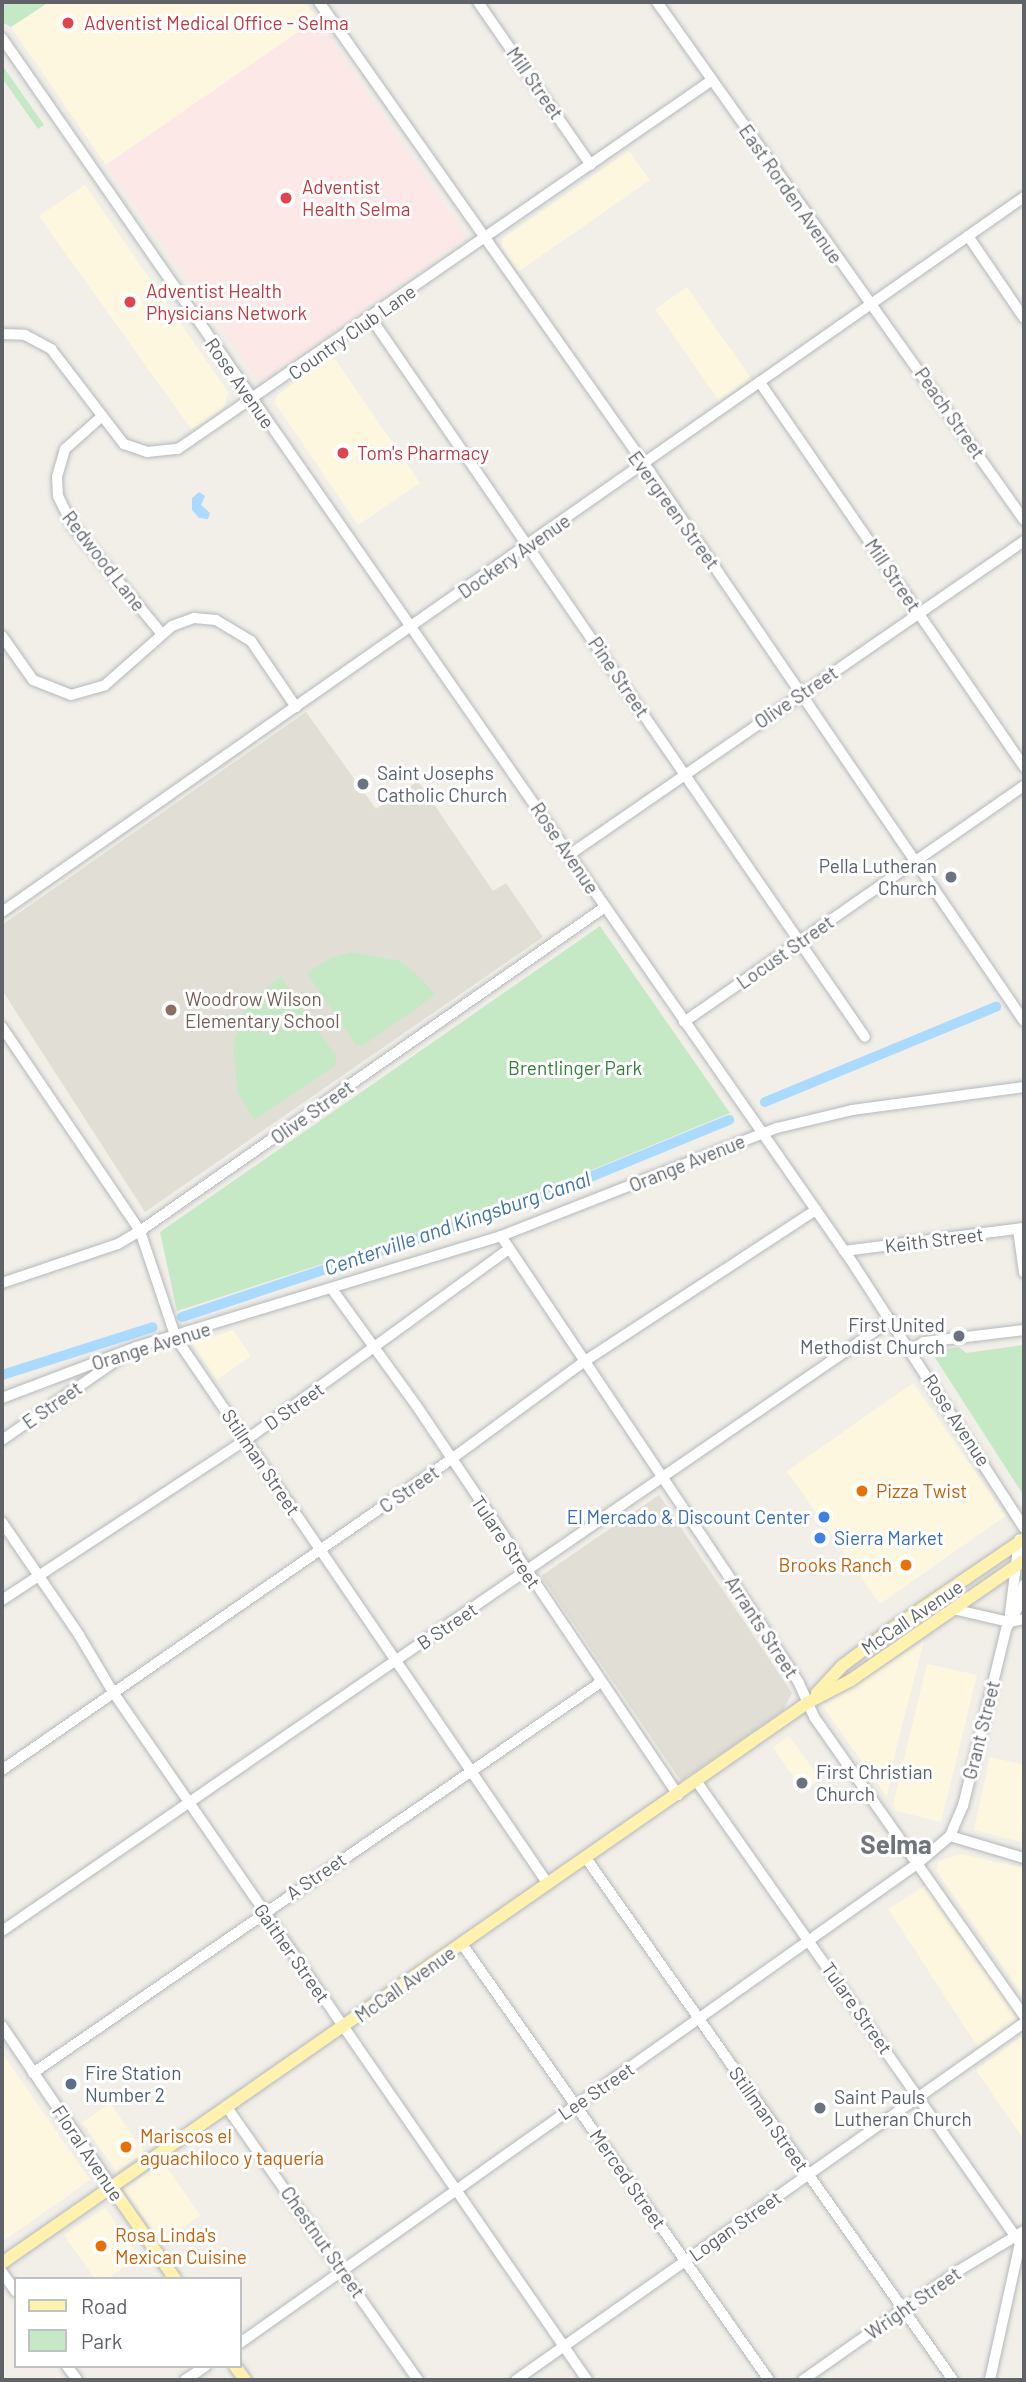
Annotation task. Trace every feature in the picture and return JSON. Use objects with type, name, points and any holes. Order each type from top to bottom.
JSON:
[{"type":"main road","name":"McCall Avenue","points":[[807,1703],[842,1666],[1022,1534]]},
{"type":"main road","name":"McCall Avenue","points":[[2,2263],[110,2185],[343,2027],[807,1703],[851,1680],[957,1610],[1021,1562]]},
{"type":"main road","name":"Floral Avenue","points":[[110,2185],[174,2277]]},
{"type":"street","name":"Evergreen Street","points":[[319,2],[802,693],[1024,1021]]},
{"type":"street","name":"Mill Street","points":[[478,2],[592,165]]},
{"type":"street","name":"East Rorden Avenue","points":[[657,2],[874,306]]},
{"type":"street","name":"Rose Avenue","points":[[3,43],[816,1210],[911,1350],[1022,1534]]},
{"type":"street","name":"Country Club Lane","points":[[2,334],[25,335],[51,349],[100,418],[124,444],[163,453],[186,445],[712,80]]},
{"type":"street","name":"Dockery Avenue","points":[[2,912],[874,306],[1024,197]]},
{"type":"street","points":[[968,236],[1024,318]]},
{"type":"street","name":"Peach Street","points":[[874,306],[1024,520]]},
{"type":"street","name":"Pine Street","points":[[371,318],[865,1037]]},
{"type":"street","name":"Mill Street","points":[[761,384],[1024,767]]},
{"type":"street","name":"Redwood Lane","points":[[100,418],[65,449],[57,477],[58,496],[72,525],[161,634]]},
{"type":"street","name":"Olive Street","points":[[569,855],[1024,541]]},
{"type":"street","points":[[2,636],[33,680],[71,695],[105,685],[161,634],[194,618],[229,625],[251,641],[296,707]]},
{"type":"street","name":"Locust Street","points":[[684,1022],[1024,786]]},
{"type":"street","name":"Olive Street","points":[[4,1279],[118,1244],[140,1231],[605,907]]},
{"type":"street","name":"Stillman Street","points":[[2,1027],[140,1231],[176,1338],[548,1884]]},
{"type":"street","name":"Orange Avenue","points":[[2,1398],[136,1347],[176,1338],[501,1237],[762,1133],[852,1110],[1024,1087]]},
{"type":"street","name":"C Street","points":[[2,1770],[450,1460],[585,1361],[816,1210]]},
{"type":"street","points":[[1021,1228],[1024,1273]]},
{"type":"street","name":"Keith Street","points":[[844,1251],[1021,1228]]},
{"type":"street","name":"Arrants Street","points":[[501,1237],[793,1672],[807,1703],[1024,2016]]},
{"type":"street","name":"D Street","points":[[2,1600],[246,1440],[374,1350],[509,1249]]},
{"type":"street","name":"Tulare Street","points":[[332,1289],[678,1795]]},
{"type":"street","name":"B Street","points":[[2,1931],[891,1320]]},
{"type":"street","points":[[911,1350],[924,1342],[1024,1331]]},
{"type":"street","name":"E Street","points":[[2,1440],[136,1347]]},
{"type":"street","name":"Gaither Street","points":[[2,1522],[113,1692],[587,2380]]},
{"type":"street","name":"Grant Street","points":[[950,1836],[960,1815],[1009,1622],[1021,1562],[1022,1534]]},
{"type":"street","name":"Grant Street","points":[[1009,1622],[1024,1585]]},
{"type":"street","points":[[957,1610],[1009,1622],[1024,1619]]},
{"type":"street","name":"A Street","points":[[33,2073],[263,1912],[601,1682]]},
{"type":"street","name":"Tulare Street","points":[[696,1782],[918,2097],[1020,2233]]},
{"type":"street","points":[[950,1836],[1024,1857]]},
{"type":"street","name":"Lee Street","points":[[242,2342],[699,2020],[917,1864],[950,1836]]},
{"type":"street","name":"Stillman Street","points":[[586,1858],[953,2380]]},
{"type":"street","name":"Merced Street","points":[[462,1944],[769,2380]]},
{"type":"street","name":"Logan Street","points":[[516,2380],[1024,2023]]},
{"type":"street","name":"Floral Avenue","points":[[2,2026],[110,2185]]},
{"type":"street","name":"Chestnut Street","points":[[226,2106],[344,2270],[418,2380]]},
{"type":"street","points":[[990,2380],[1022,2248],[1020,2233]]},
{"type":"street","name":"Wright Street","points":[[803,2380],[1020,2233]]},
{"type":"street","points":[[2,2272],[14,2289]]},
{"type":"street","points":[[185,2380],[203,2368]]},
{"type":"shaded area","points":[[49,2],[305,2],[317,19],[106,165],[11,27]]},
{"type":"shaded area","name":"Adventist Health Selma","points":[[317,19],[467,237],[267,378],[258,379],[106,165]]},
{"type":"shaded area","points":[[629,151],[650,180],[518,272],[502,249],[502,239]]},
{"type":"shaded area","points":[[85,185],[228,392],[224,408],[192,430],[39,216]]},
{"type":"shaded area","points":[[687,287],[751,379],[719,401],[655,309]]},
{"type":"shaded area","points":[[333,356],[420,483],[358,525],[275,403],[277,395]]},
{"type":"shaded area","points":[[306,712],[376,809],[418,781],[493,891],[506,883],[543,937],[145,1212],[2,990],[2,925]]},
{"type":"shaded area","points":[[233,1330],[251,1356],[217,1380],[193,1344]]},
{"type":"shaded area","points":[[913,1383],[1006,1516],[880,1604],[787,1471]]},
{"type":"shaded area","points":[[659,1495],[792,1693],[783,1711],[681,1781],[541,1576]]},
{"type":"shaded area","points":[[924,1641],[896,1749],[887,1797],[822,1705]]},
{"type":"shaded area","points":[[927,1664],[977,1675],[941,1822],[897,1811],[893,1805]]},
{"type":"shaded area","points":[[789,1736],[820,1779],[804,1791],[773,1748]]},
{"type":"shaded area","points":[[990,1757],[1024,1765],[1021,1842],[974,1830]]},
{"type":"shaded area","points":[[960,1854],[1024,1868],[1024,1997],[936,1870],[939,1861]]},
{"type":"shaded area","points":[[932,1881],[1023,2022],[980,2050],[888,1909]]},
{"type":"shaded area","points":[[1023,2036],[1024,2038],[1024,2140],[976,2070]]},
{"type":"shaded area","points":[[4,2056],[90,2180],[2,2242],[2,2057]]},
{"type":"shaded area","points":[[110,2103],[144,2152],[117,2172],[82,2123]]},
{"type":"shaded area","points":[[163,2162],[200,2215],[161,2243],[124,2190]]},
{"type":"shaded area","points":[[105,2208],[139,2256],[110,2277],[94,2277],[64,2235]]},
{"type":"green space","points":[[2,2],[49,2],[11,27],[2,22]]},
{"type":"green space","points":[[2,65],[44,125],[38,129],[2,78]]},
{"type":"green space","name":"Brentlinger Park","points":[[600,926],[730,1113],[514,1202],[177,1311],[160,1232]]},
{"type":"green space","points":[[352,952],[399,961],[420,977],[435,995],[364,1045],[356,1045],[307,973],[331,958]]},
{"type":"green space","points":[[281,977],[336,1056],[335,1066],[254,1120],[238,1092],[233,1046],[244,1013],[260,993]]},
{"type":"green space","points":[[1024,1345],[1024,1496],[934,1356],[939,1350],[959,1347],[966,1353]]},
{"type":"water","points":[[199,492],[205,496],[201,505],[210,513],[208,519],[199,518],[192,510],[192,498]]},
{"type":"waterway","name":"Centerville and Kingsburg Canal","points":[[765,1102],[996,1007]]},
{"type":"waterway","name":"Centerville and Kingsburg Canal","points":[[182,1317],[534,1200],[729,1120]]},
{"type":"waterway","name":"Centerville and Kingsburg Canal","points":[[2,1375],[153,1327]]},
{"type":"place","name":"Adventist Medical Office - Selma","points":[[68,23]]},
{"type":"place","name":"Adventist Health Selma","points":[[286,198]]},
{"type":"place","name":"Adventist Health Physicians Network","points":[[130,302]]},
{"type":"place","name":"Tom's Pharmacy","points":[[343,453]]},
{"type":"place","name":"Saint Josephs Catholic Church","points":[[363,784]]},
{"type":"place","name":"Pella Lutheran Church","points":[[951,877]]},
{"type":"place","name":"Woodrow Wilson Elementary School","points":[[171,1010]]},
{"type":"place","name":"First United Methodist Church","points":[[959,1336]]},
{"type":"place","name":"Pizza Twist","points":[[862,1491]]},
{"type":"place","name":"El Mercado & Discount Center","points":[[824,1517]]},
{"type":"place","name":"Sierra Market","points":[[820,1538]]},
{"type":"place","name":"Brooks Ranch","points":[[906,1565]]},
{"type":"place","name":"First Christian Church","points":[[802,1783]]},
{"type":"place","name":"Fire Station Number 2","points":[[71,2084]]},
{"type":"place","name":"Saint Pauls Lutheran Church","points":[[820,2108]]},
{"type":"place","name":"Mariscos el aguachiloco y taquería","points":[[126,2147]]},
{"type":"place","name":"Rosa Linda's Mexican Cuisine","points":[[101,2246]]},
{"type":"district","name":"Selma","points":[[896,1844]]}]
